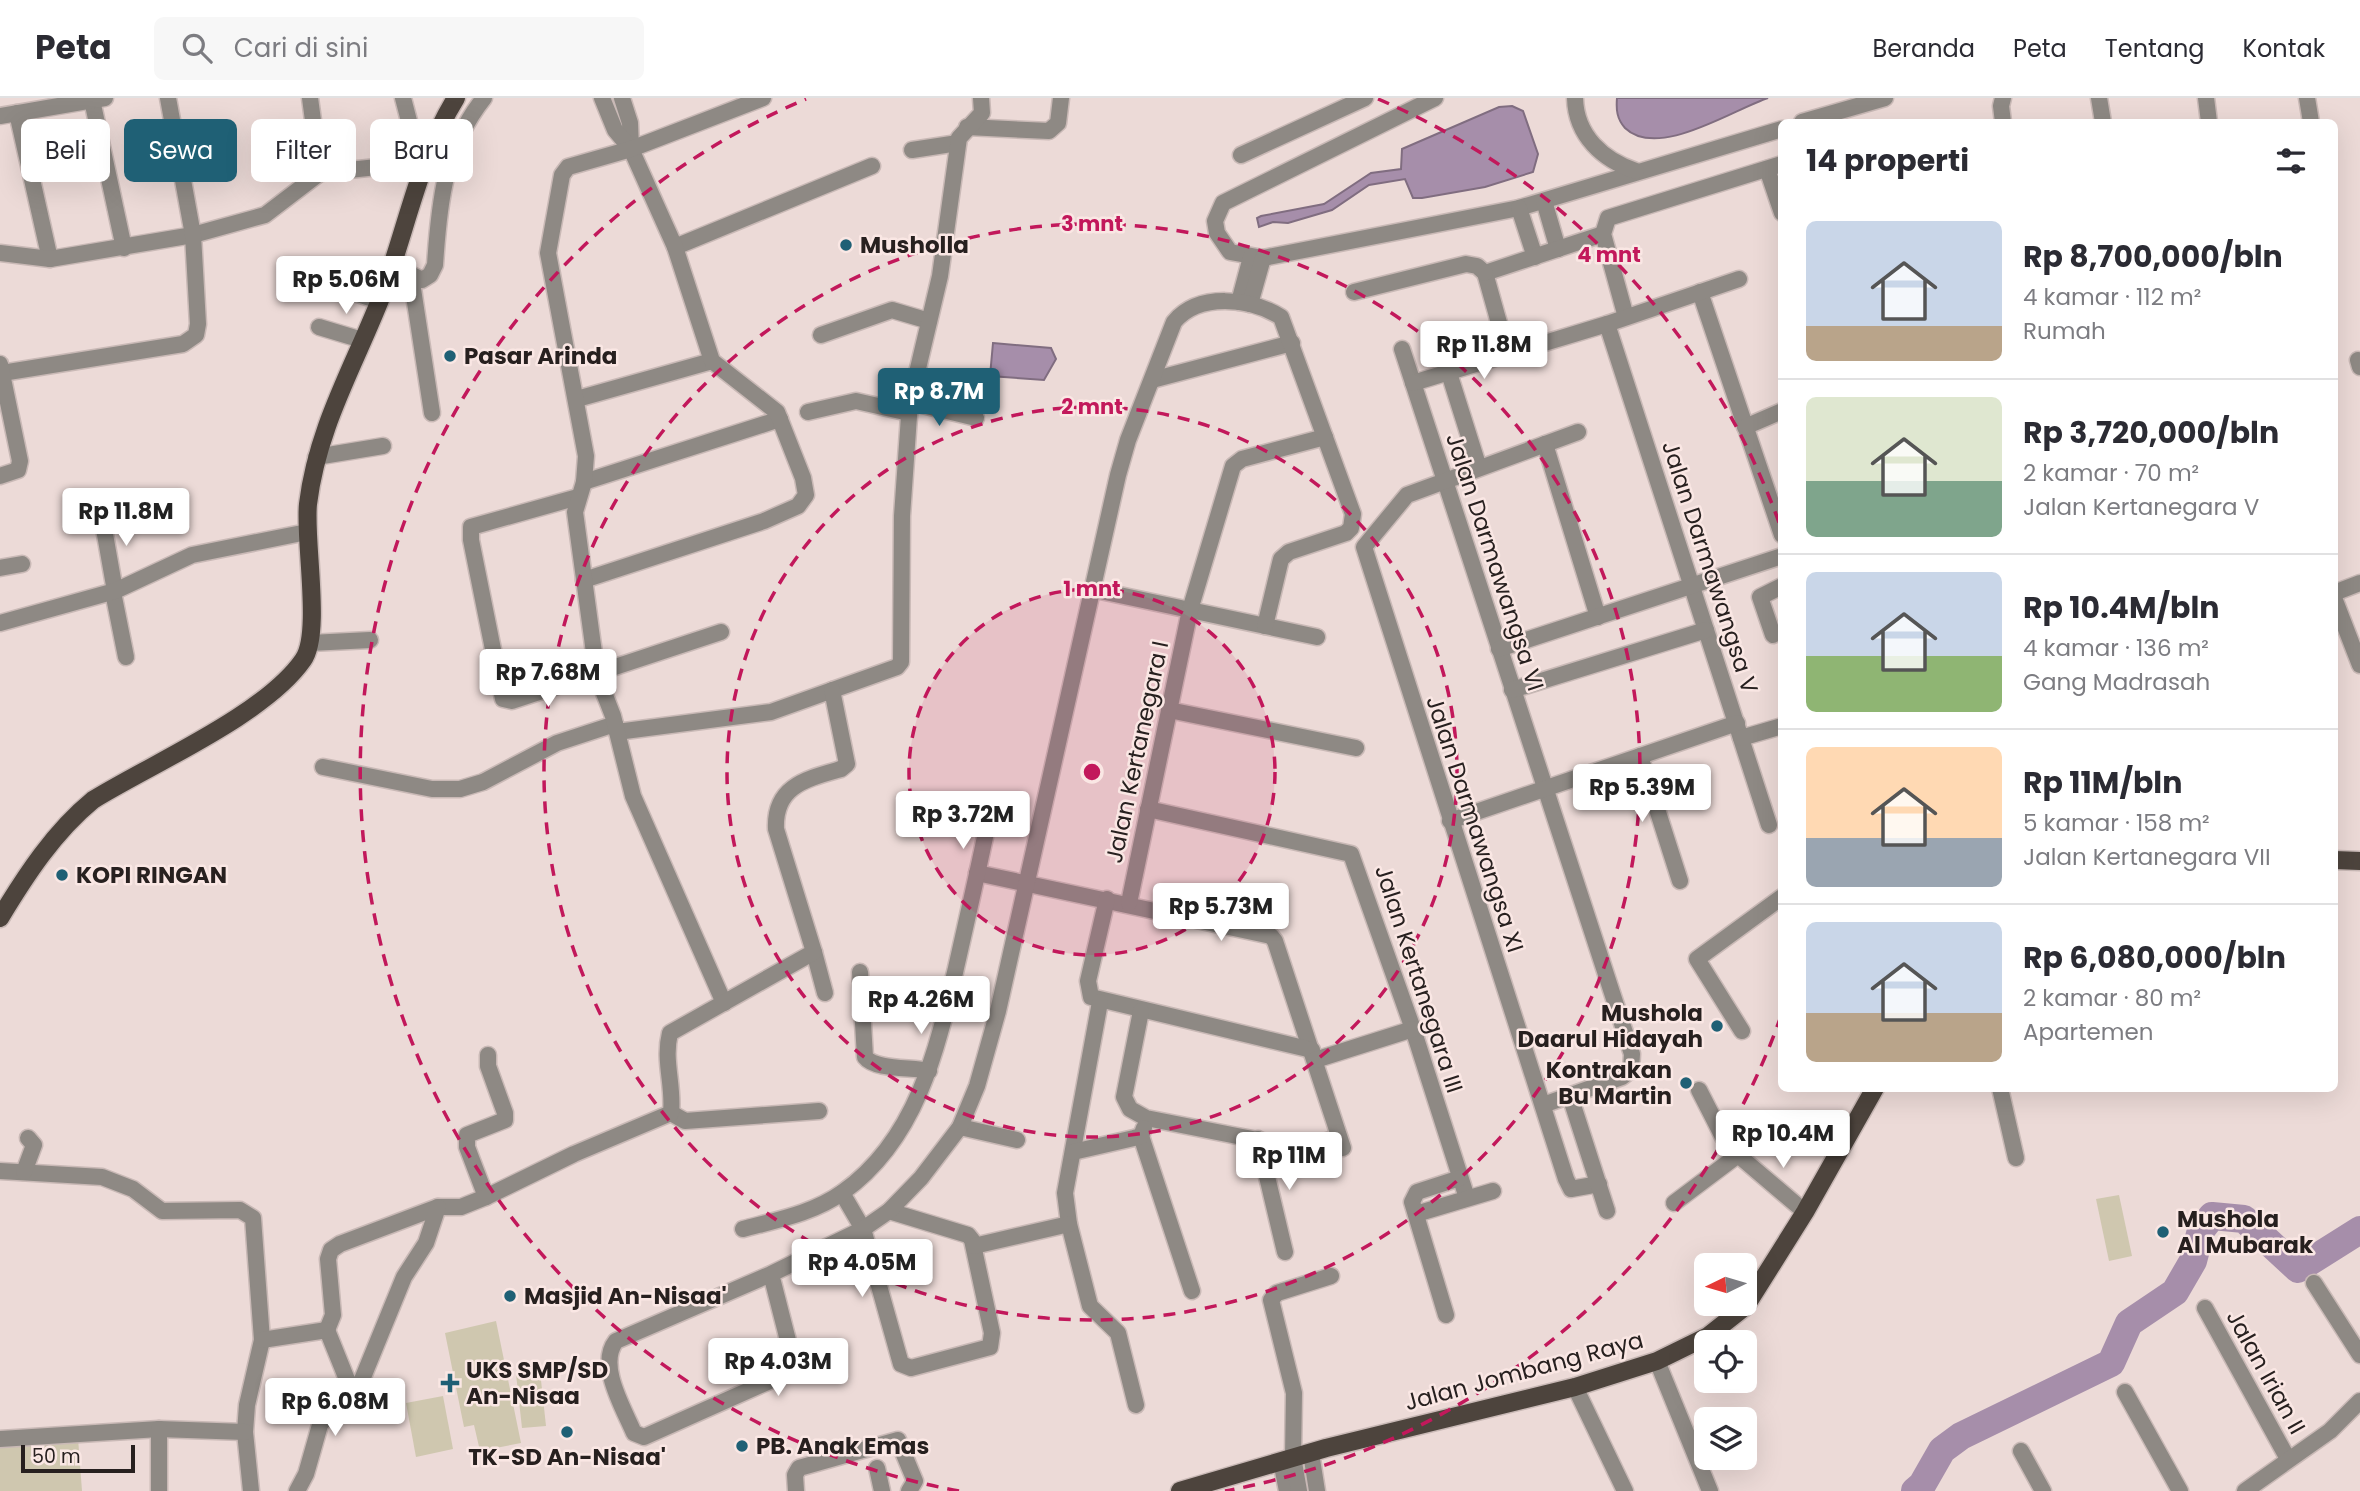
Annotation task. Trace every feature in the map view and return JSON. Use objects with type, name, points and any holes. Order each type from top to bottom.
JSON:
[{"type":"main road","points":[[446,119],[456,98]]},
{"type":"main road","points":[[0,918],[7,895],[71,819],[93,800],[217,728],[278,686],[305,658],[310,643],[307,532],[316,457],[329,415],[379,301],[419,182]]},
{"type":"main road","points":[[2338,860],[2360,861]]},
{"type":"main road","name":"Jalan Jombang Raya","points":[[1180,1491],[1295,1457],[1575,1387],[1657,1362],[1708,1336],[1746,1306],[1805,1212],[1873,1092]]},
{"type":"street","points":[[0,476],[18,470],[20,461],[1,368],[191,341],[198,324],[193,235],[168,98]]},
{"type":"street","points":[[310,98],[313,119]]},
{"type":"street","points":[[403,98],[408,119]]},
{"type":"street","points":[[470,119],[484,98]]},
{"type":"street","points":[[584,580],[764,521],[798,506],[806,495],[806,486],[780,419],[770,405],[712,360],[675,247],[631,149],[615,130],[601,98]]},
{"type":"street","points":[[622,98],[630,123],[631,149]]},
{"type":"street","points":[[723,1003],[637,807],[616,728],[597,675],[575,512],[586,456],[548,253],[562,175],[568,167],[631,149],[763,98]]},
{"type":"street","points":[[323,767],[432,789],[460,789],[483,782],[557,743],[616,728],[771,712],[897,667],[901,662],[902,516],[909,407],[949,225],[961,136],[982,113],[981,98]]},
{"type":"street","points":[[912,150],[961,136],[1049,131],[1058,123],[1061,98]]},
{"type":"street","points":[[1241,155],[1365,98]]},
{"type":"street","points":[[1435,98],[1223,203],[1215,221],[1217,233],[1230,252],[1257,258],[1519,208],[1778,130]]},
{"type":"street","points":[[1575,98],[1580,124],[1589,141],[1618,165],[1636,171]]},
{"type":"street","points":[[1812,119],[1885,98]]},
{"type":"street","points":[[2003,98],[2003,119]]},
{"type":"street","points":[[2099,98],[2102,119]]},
{"type":"street","points":[[2206,98],[2210,119]]},
{"type":"street","points":[[2307,98],[2310,119]]},
{"type":"street","points":[[0,116],[98,99],[124,248]]},
{"type":"street","points":[[17,113],[50,259]]},
{"type":"street","points":[[675,247],[872,166]]},
{"type":"street","points":[[1626,317],[1602,234],[1608,218],[1774,167],[1778,190]]},
{"type":"street","points":[[0,253],[50,259],[193,235],[265,215],[308,182]]},
{"type":"street","points":[[392,265],[422,280],[430,275],[435,265],[443,182]]},
{"type":"street","points":[[1544,201],[1558,249]]},
{"type":"street","points":[[1519,208],[1535,257]]},
{"type":"street","points":[[1485,273],[1602,234]]},
{"type":"street","points":[[1245,303],[1257,258]]},
{"type":"street","points":[[1354,292],[1466,264],[1477,266],[1485,273],[1508,355]]},
{"type":"street","points":[[411,276],[432,413]]},
{"type":"street","points":[[1413,383],[1607,324],[1738,279]]},
{"type":"street","points":[[345,290],[379,301]]},
{"type":"street","points":[[1700,292],[1778,523]]},
{"type":"street","points":[[771,1274],[794,1364],[792,1371],[644,1437],[634,1433],[612,1378],[611,1349],[616,1341],[771,1274],[863,1230],[889,1211],[921,1178],[960,1127],[984,1061],[1028,884],[1091,589],[1128,440],[1179,316],[1202,303],[1245,303],[1281,317],[1354,521],[1346,533],[1289,552],[1281,559],[1265,626]]},
{"type":"street","points":[[821,335],[892,310],[929,321]]},
{"type":"street","name":"Jalan Darmawangsa V","points":[[1607,324],[1769,825]]},
{"type":"street","points":[[319,327],[362,340]]},
{"type":"street","points":[[1152,380],[1292,343]]},
{"type":"street","name":"Jalan Darmawangsa VI","points":[[1402,349],[1633,1062],[1631,1070],[1622,1077],[1570,1096]]},
{"type":"street","points":[[577,399],[712,360]]},
{"type":"street","name":"Jalan Darmawangsa VI","points":[[1449,373],[1479,468]]},
{"type":"street","points":[[807,412],[856,401],[976,418]]},
{"type":"street","points":[[1745,427],[1778,413]]},
{"type":"street","points":[[721,632],[597,675],[512,701],[503,699],[470,532],[474,524],[780,419]]},
{"type":"street","points":[[1444,480],[1578,432]]},
{"type":"street","name":"Jalan Kertanegara I","points":[[1129,903],[1190,610],[1233,466],[1242,460],[1325,437]]},
{"type":"street","points":[[1545,444],[1598,617]]},
{"type":"street","points":[[316,457],[383,446]]},
{"type":"street","name":"Jalan Darmawangsa XI","points":[[1444,480],[1400,501],[1364,547],[1570,1187],[1577,1191],[1599,1184]]},
{"type":"street","points":[[103,523],[126,657]]},
{"type":"street","points":[[0,623],[114,591],[192,555],[307,532]]},
{"type":"street","points":[[1499,649],[1778,557]]},
{"type":"street","points":[[0,568],[22,564]]},
{"type":"street","points":[[2338,594],[2360,583]]},
{"type":"street","points":[[1773,635],[1760,597],[1778,588]]},
{"type":"street","points":[[1091,589],[1317,637]]},
{"type":"street","points":[[2338,607],[2360,665]]},
{"type":"street","points":[[1512,690],[1706,630]]},
{"type":"street","points":[[310,643],[370,640]]},
{"type":"street","points":[[825,993],[776,829],[776,814],[781,798],[794,788],[847,764],[832,690]]},
{"type":"street","points":[[1169,710],[1356,748]]},
{"type":"street","points":[[1450,821],[1640,756],[1739,731],[1778,726]]},
{"type":"street","points":[[1640,756],[1680,881]]},
{"type":"street","name":"Jalan Kertanegara III","points":[[1149,809],[1351,854],[1413,1029],[1467,1198]]},
{"type":"street","points":[[743,1229],[802,1213],[842,1193],[870,1168],[896,1136],[936,1055],[985,837]]},
{"type":"street","points":[[977,873],[1129,903],[1271,936],[1275,941],[1341,1142],[1311,1149],[1146,1118],[1130,1110],[1124,1101],[1141,1011]]},
{"type":"street","points":[[1107,899],[1088,981],[1091,997],[1100,1002],[1313,1055],[1413,1029]]},
{"type":"street","points":[[1742,1031],[1697,959],[1778,900]]},
{"type":"street","points":[[671,1113],[672,1095],[666,1065],[670,1033],[814,952]]},
{"type":"street","points":[[860,972],[865,1057],[876,1066],[906,1066],[929,1071]]},
{"type":"street","points":[[1100,1002],[1065,1193],[1069,1224],[1090,1306],[1118,1333],[1136,1405]]},
{"type":"street","points":[[486,1197],[467,1147],[467,1135],[505,1120],[505,1113],[488,1066],[488,1055]]},
{"type":"street","points":[[1699,1090],[1723,1138],[1738,1155],[1805,1212]]},
{"type":"street","points":[[2001,1092],[2016,1157]]},
{"type":"street","points":[[1543,1105],[1570,1096],[1607,1211]]},
{"type":"street","points":[[671,1113],[685,1121],[819,1111]]},
{"type":"street","points":[[355,1390],[350,1388],[327,1330],[333,1315],[328,1259],[331,1250],[340,1244],[438,1207],[461,1207],[486,1197],[575,1154],[671,1113]]},
{"type":"street","points":[[1146,1118],[1141,1136],[1192,1291]]},
{"type":"street","points":[[960,1127],[1017,1140]]},
{"type":"street","points":[[1073,1152],[1141,1136]]},
{"type":"street","points":[[24,1172],[34,1145],[29,1138]]},
{"type":"street","points":[[1258,1139],[1285,1252]]},
{"type":"street","points":[[1674,1203],[1738,1155]]},
{"type":"street","points":[[0,1171],[117,1181],[133,1189],[162,1211],[240,1210],[250,1215],[256,1226],[262,1340],[251,1379],[245,1432],[251,1491]]},
{"type":"street","points":[[1446,1315],[1412,1202],[1417,1192],[1460,1178]]},
{"type":"street","points":[[1416,1214],[1493,1191]]},
{"type":"street","points":[[842,1193],[863,1230],[901,1364],[911,1368],[993,1344],[974,1246],[968,1236],[889,1211]]},
{"type":"street","points":[[297,1491],[306,1474],[323,1420],[348,1409],[355,1401],[355,1390],[359,1387],[404,1277],[426,1243],[438,1207]]},
{"type":"street","points":[[974,1246],[1069,1224]]},
{"type":"street","points":[[1299,1491],[1295,1457],[1294,1393],[1271,1300],[1277,1293],[1331,1276]]},
{"type":"street","points":[[2315,1283],[2360,1355]]},
{"type":"street","name":"Jalan Irian II","points":[[2205,1308],[2288,1459]]},
{"type":"street","points":[[262,1340],[327,1330]]},
{"type":"street","points":[[1657,1362],[1710,1491]]},
{"type":"street","points":[[1575,1387],[1625,1491]]},
{"type":"street","points":[[2125,1392],[2180,1491]]},
{"type":"street","points":[[2245,1491],[2330,1431],[2360,1401]]},
{"type":"street","points":[[0,1439],[159,1429],[245,1432]]},
{"type":"street","points":[[159,1429],[159,1491]]},
{"type":"street","points":[[796,1491],[795,1475],[799,1468],[898,1440],[915,1477],[915,1484],[909,1491]]},
{"type":"street","points":[[2021,1451],[2043,1491]]},
{"type":"street","points":[[1287,1491],[1295,1457]]},
{"type":"street","points":[[1295,1457],[1317,1491]]},
{"type":"street","points":[[877,1468],[882,1491]]},
{"type":"shaded area","points":[[1617,98],[1768,98],[1696,129],[1656,138],[1639,136],[1625,128],[1618,114]]},
{"type":"shaded area","points":[[1512,106],[1523,111],[1538,154],[1533,172],[1485,187],[1422,198],[1413,198],[1405,179],[1369,185],[1332,210],[1288,223],[1273,222],[1259,227],[1257,218],[1261,216],[1324,204],[1371,173],[1401,169],[1402,149],[1499,107]]},
{"type":"shaded area","points":[[993,343],[1051,348],[1056,359],[1044,380],[990,376]]},
{"type":"shaded area","points":[[2119,1195],[2132,1256],[2109,1261],[2096,1199]]},
{"type":"shaded area","points":[[496,1321],[521,1443],[480,1451],[474,1425],[464,1427],[445,1333]]},
{"type":"shaded area","points":[[540,1371],[546,1426],[522,1428],[516,1374]]},
{"type":"shaded area","points":[[443,1396],[453,1449],[416,1457],[406,1403]]},
{"type":"shaded area","points":[[78,1438],[82,1491],[0,1491],[0,1444]]},
{"type":"waterway","points":[[1915,1491],[1922,1485],[1942,1450],[1961,1436],[2111,1363],[2129,1323],[2175,1292],[2193,1261],[2201,1230],[2212,1216],[2244,1219],[2298,1269],[2360,1230]]},
{"type":"place","name":"Musholla","points":[[846,245]]},
{"type":"place","name":"Pasar Arinda","points":[[450,356]]},
{"type":"place","name":"KOPI RINGAN","points":[[62,875]]},
{"type":"place","name":"Mushola Daarul Hidayah","points":[[1717,1026]]},
{"type":"place","name":"Kontrakan Bu Martin","points":[[1686,1083]]},
{"type":"place","name":"Mushola Al Mubarak","points":[[2163,1232]]},
{"type":"place","name":"Masjid An-Nisaa'","points":[[510,1296]]},
{"type":"place","name":"UKS SMP/SD An-Nisaa","points":[[450,1383]]},
{"type":"place","name":"TK-SD An-Nisaa'","points":[[567,1432]]},
{"type":"place","name":"PB. Anak Emas","points":[[742,1446]]}]
